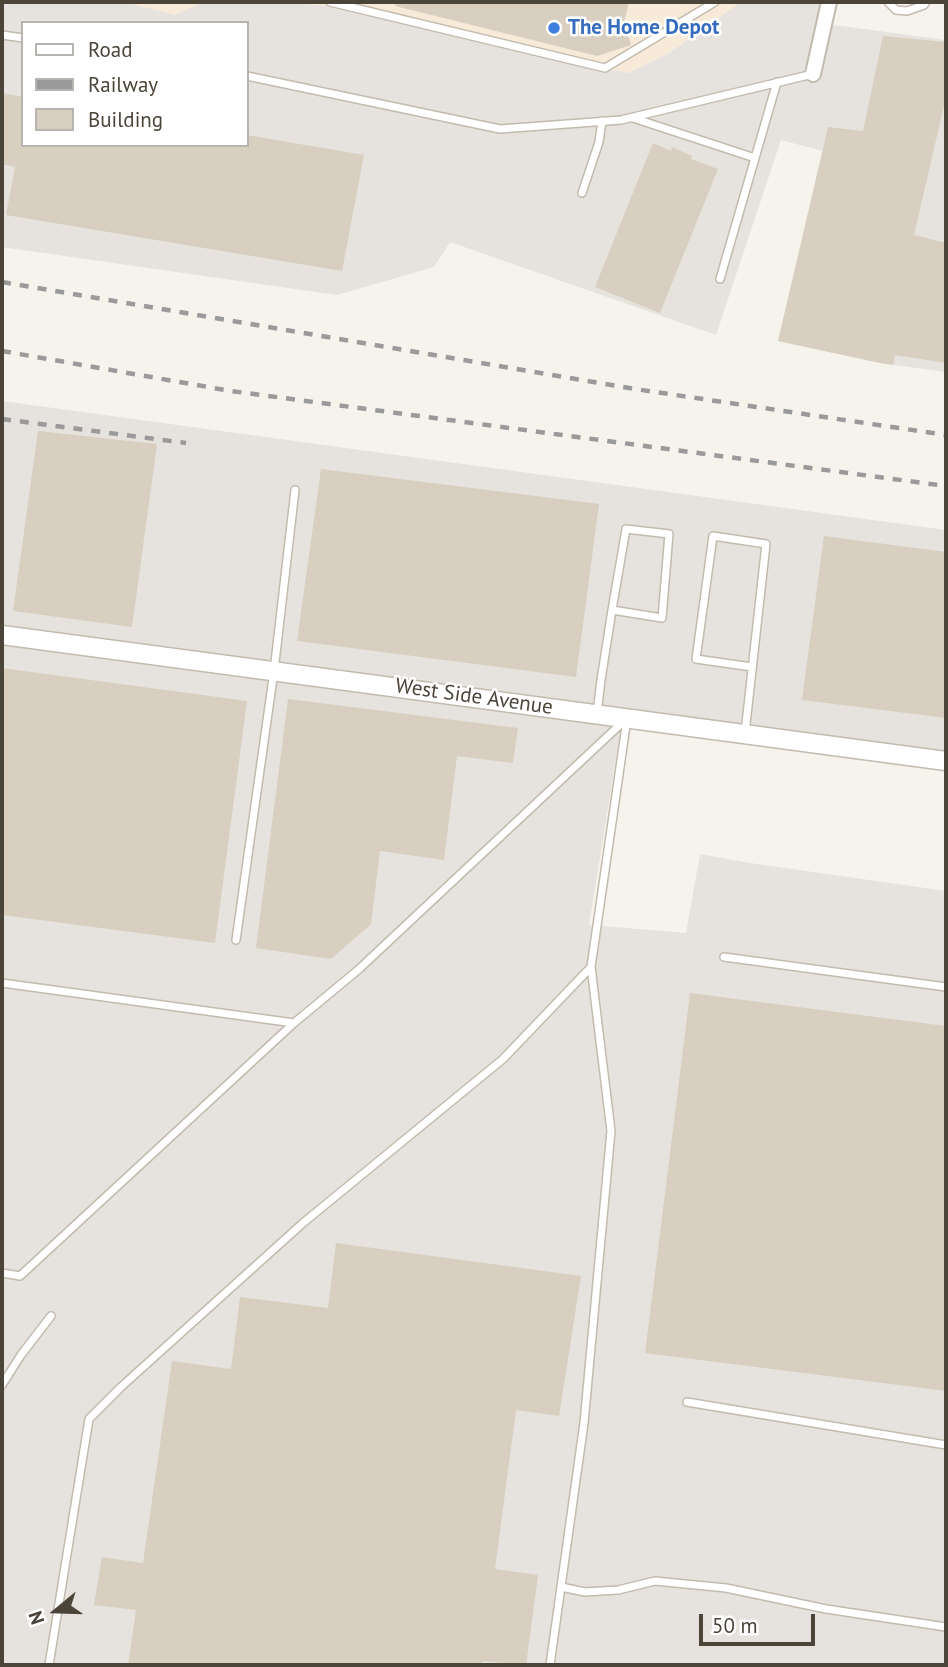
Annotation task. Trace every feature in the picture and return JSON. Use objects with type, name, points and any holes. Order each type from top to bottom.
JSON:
[{"type":"street","points":[[813,74],[829,2]]},
{"type":"street","name":"West Side Avenue","points":[[2,635],[946,761]]},
{"type":"lane","points":[[330,2],[605,68],[715,2]]},
{"type":"lane","points":[[888,2],[896,10],[906,11],[926,2]]},
{"type":"lane","points":[[2,35],[21,38]]},
{"type":"lane","points":[[248,76],[500,129],[630,118],[813,74]]},
{"type":"lane","points":[[720,279],[778,82]]},
{"type":"lane","points":[[630,118],[755,158]]},
{"type":"lane","points":[[582,193],[599,142],[602,121]]},
{"type":"lane","points":[[236,940],[274,671],[295,490]]},
{"type":"lane","points":[[597,714],[612,610],[626,529],[669,534],[662,618],[612,610]]},
{"type":"lane","points":[[744,734],[752,667],[766,544],[713,536],[696,659],[752,667]]},
{"type":"lane","points":[[550,1665],[584,1423],[611,1131],[591,967],[627,718]]},
{"type":"lane","points":[[2,1273],[20,1276],[294,1023],[358,970],[627,718]]},
{"type":"lane","points":[[724,957],[946,988]]},
{"type":"lane","points":[[49,1665],[89,1419],[303,1223],[503,1059],[591,967]]},
{"type":"lane","points":[[2,983],[294,1023]]},
{"type":"lane","points":[[2,1385],[20,1355],[51,1316]]},
{"type":"lane","points":[[687,1402],[946,1446]]},
{"type":"lane","points":[[561,1587],[585,1592],[618,1590],[655,1581],[726,1588],[826,1609],[946,1627]]},
{"type":"shaded area","points":[[2,2],[124,2],[175,15],[203,2],[286,2],[325,6],[628,73],[669,53],[741,2],[821,2],[834,25],[946,40],[946,372],[880,363],[778,341],[823,151],[781,140],[716,335],[450,242],[434,267],[337,295],[2,247]]},
{"type":"shaded area","points":[[124,2],[203,2],[175,15]]},
{"type":"shaded area","points":[[286,2],[741,2],[669,53],[628,73],[325,6]]},
{"type":"shaded area","points":[[2,401],[946,530],[946,751],[623,715],[589,925],[686,933],[700,854],[946,891],[946,1665],[2,1665]]},
{"type":"building","name":"The Home Depot","points":[[396,2],[629,2],[624,23],[631,45],[597,56],[395,6]]},
{"type":"building","points":[[883,36],[946,42],[946,97],[914,235],[946,243],[946,363],[895,355],[893,365],[778,341],[828,127],[863,131]]},
{"type":"building","points":[[2,93],[21,97],[21,147],[248,147],[248,135],[364,155],[342,271],[6,215],[15,167],[2,164]]},
{"type":"building","points":[[653,143],[671,151],[672,147],[692,156],[691,159],[718,169],[660,313],[595,287]]},
{"type":"building","points":[[38,431],[157,444],[132,627],[13,611]]},
{"type":"building","points":[[321,469],[599,504],[576,677],[297,641]]},
{"type":"building","points":[[824,536],[946,552],[946,718],[802,700]]},
{"type":"building","points":[[2,668],[247,701],[215,943],[2,915]]},
{"type":"building","points":[[288,699],[518,728],[513,763],[457,756],[444,860],[380,851],[371,924],[331,959],[256,948]]},
{"type":"building","points":[[690,993],[946,1026],[946,1391],[645,1353]]},
{"type":"building","points":[[336,1243],[581,1276],[559,1416],[516,1410],[495,1569],[538,1575],[526,1665],[483,1661],[482,1665],[128,1665],[136,1610],[94,1605],[102,1557],[143,1563],[172,1361],[231,1369],[240,1297],[328,1308]]},
{"type":"railway","points":[[2,282],[635,389],[946,435]]},
{"type":"railway","points":[[2,351],[231,391],[946,486]]},
{"type":"railway","points":[[2,419],[186,443]]},
{"type":"place","name":"The Home Depot","points":[[554,28]]}]
